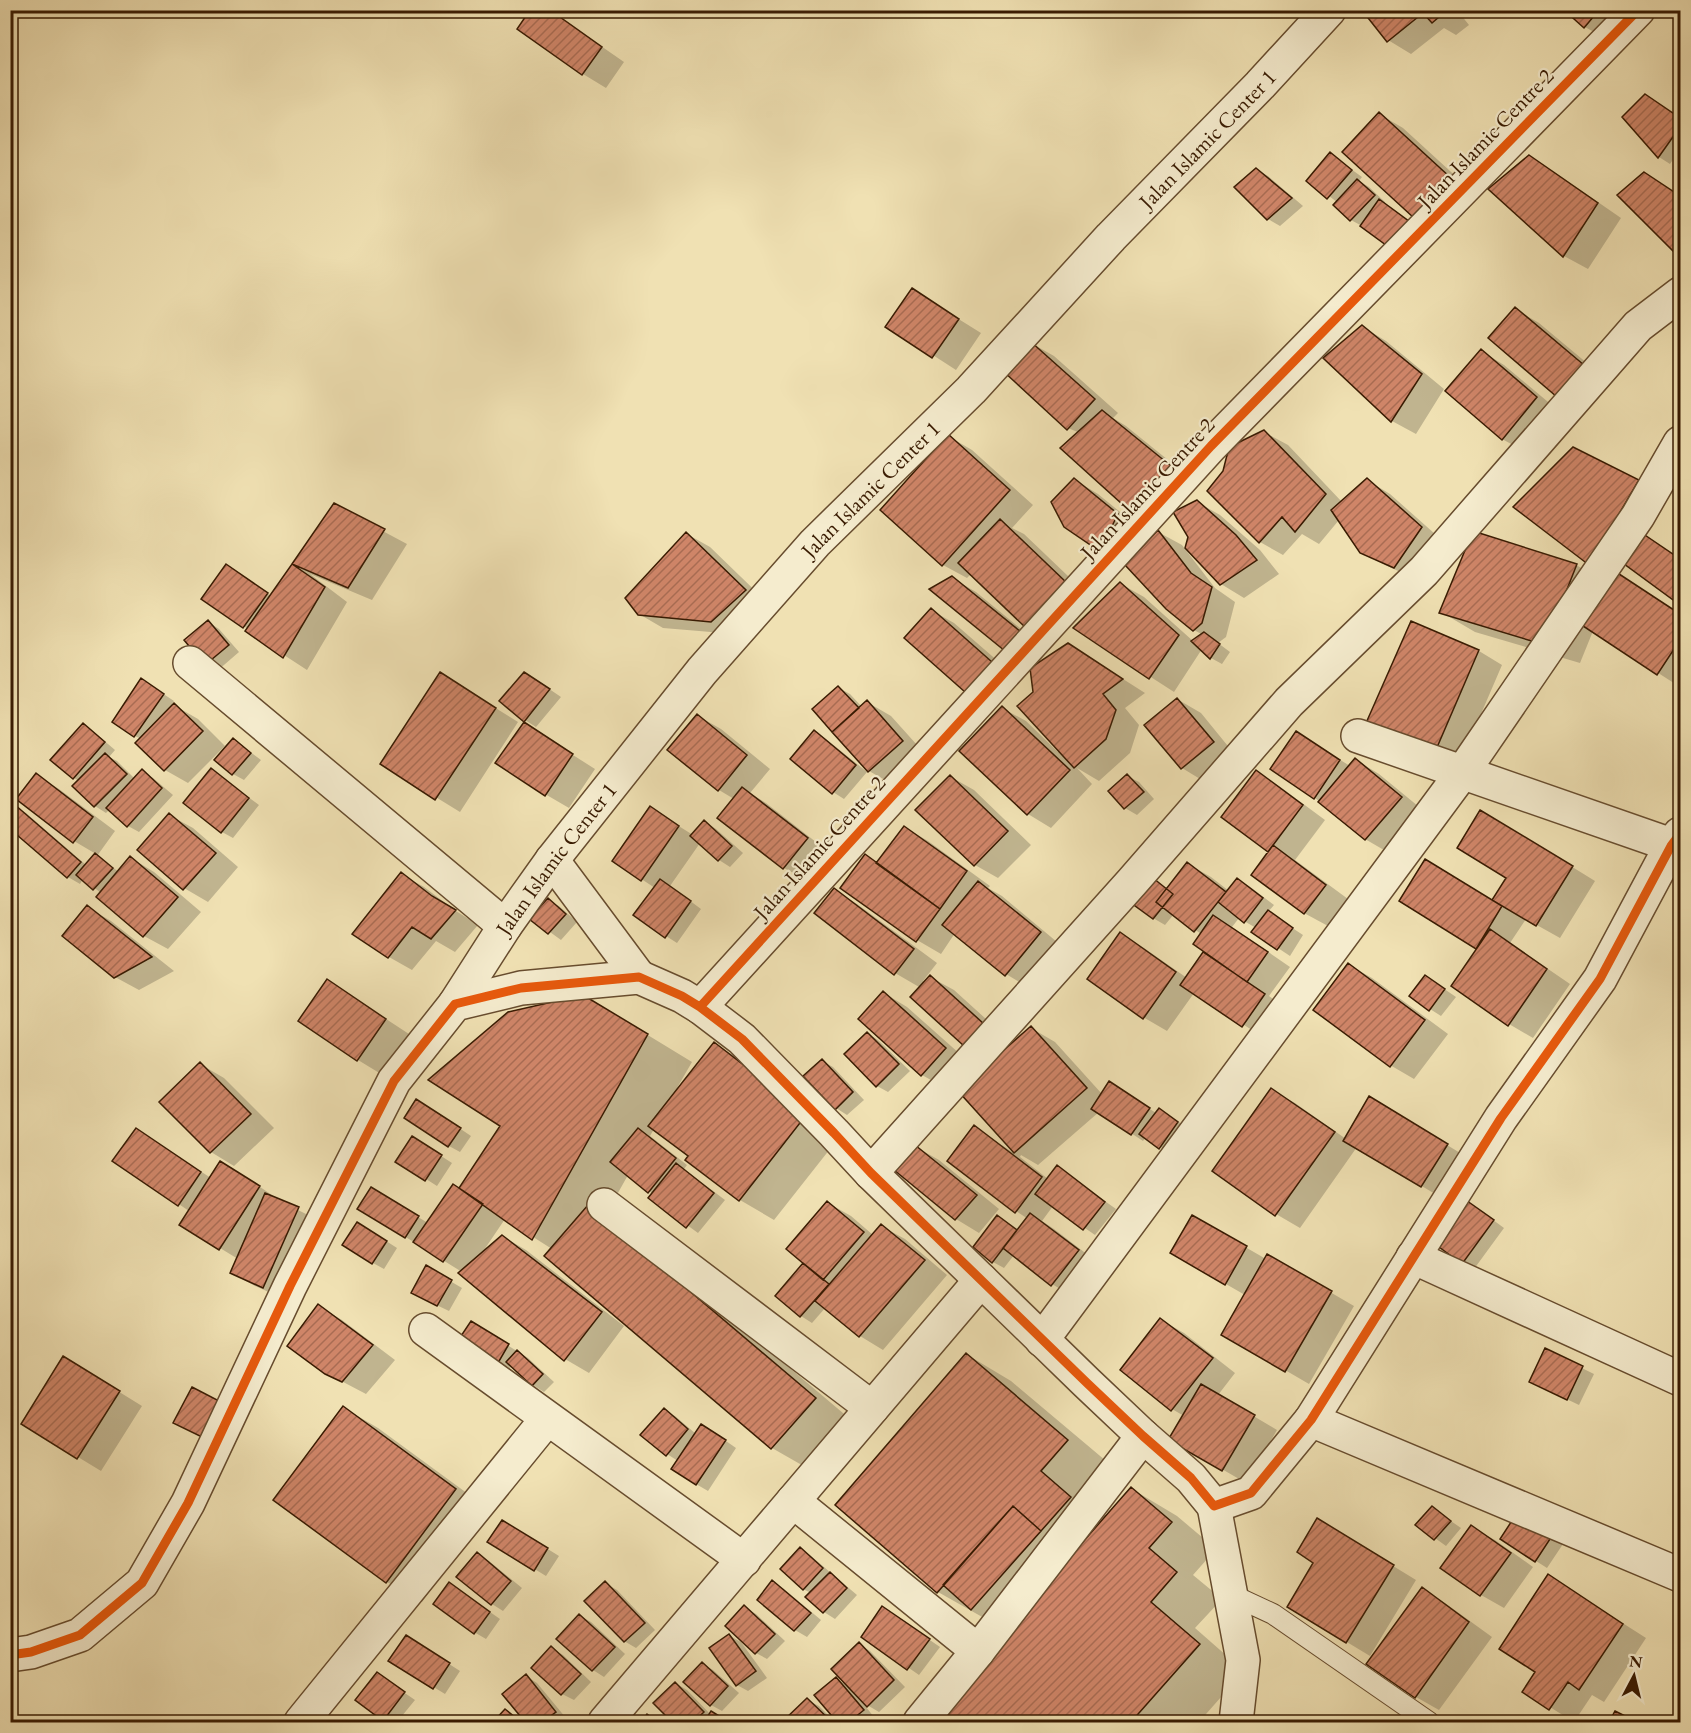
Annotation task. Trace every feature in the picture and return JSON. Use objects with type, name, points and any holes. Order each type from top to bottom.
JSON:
[{"type":"street","name":"Jalan Islamic Center 1","points":[[10,1655],[31,1652],[80,1635],[142,1583],[188,1503],[290,1286],[394,1081],[455,1004],[505,926],[552,860],[702,670],[815,543],[971,390],[1112,237],[1260,85],[1329,10]]},
{"type":"street","name":"Jalan Islamic Centre 2","points":[[700,1007],[1211,446],[1638,10]]},
{"type":"street","points":[[871,1173],[1132,882],[1289,702],[1424,571],[1638,326],[1680,294]]},
{"type":"street","points":[[1042,1340],[1462,773],[1638,516],[1680,443]]},
{"type":"street","points":[[190,663],[505,926]]},
{"type":"street","points":[[1214,1506],[1251,1493],[1311,1420],[1501,1118],[1600,979],[1677,843],[1462,773],[1358,736]]},
{"type":"street","points":[[552,860],[639,977]]},
{"type":"street","points":[[455,1004],[521,988],[639,977],[682,996],[742,1039],[871,1173],[1042,1340],[1143,1436],[1191,1478],[1214,1506],[1243,1660],[1236,1722]]},
{"type":"street","points":[[604,1205],[872,1408]]},
{"type":"street","points":[[1413,1257],[1680,1379]]},
{"type":"street","points":[[605,1722],[981,1280]]},
{"type":"street","points":[[426,1330],[744,1560]]},
{"type":"street","points":[[302,1722],[547,1419]]},
{"type":"street","points":[[1311,1420],[1680,1575]]},
{"type":"street","points":[[920,1722],[978,1651],[1143,1436]]},
{"type":"street","points":[[793,1501],[978,1651]]},
{"type":"lane","points":[[1230,1594],[1273,1614],[1429,1722]]},
{"type":"building","points":[[530,10],[550,10],[602,47],[582,75],[517,29]]},
{"type":"building","points":[[1370,10],[1446,11],[1432,23],[1423,13],[1387,42],[1365,14]]},
{"type":"building","points":[[1564,10],[1599,10],[1584,28]]},
{"type":"building","points":[[1645,94],[1680,118],[1680,127],[1658,158],[1622,117]]},
{"type":"building","points":[[1379,112],[1451,178],[1414,218],[1342,152]]},
{"type":"building","points":[[1330,152],[1352,170],[1327,199],[1306,181]]},
{"type":"building","points":[[1529,155],[1598,203],[1563,257],[1488,189]]},
{"type":"building","points":[[1256,168],[1292,198],[1267,220],[1234,187]]},
{"type":"building","points":[[1644,172],[1680,196],[1680,258],[1617,195]]},
{"type":"building","points":[[1357,179],[1375,195],[1350,221],[1333,205]]},
{"type":"building","points":[[1379,199],[1410,222],[1390,248],[1360,226]]},
{"type":"building","points":[[912,288],[959,319],[932,358],[885,327]]},
{"type":"building","points":[[1515,307],[1584,365],[1557,397],[1488,338]]},
{"type":"building","points":[[1362,325],[1422,374],[1391,422],[1323,358]]},
{"type":"building","points":[[1030,341],[1095,399],[1067,430],[1003,371]]},
{"type":"building","points":[[1481,349],[1537,397],[1502,440],[1445,391]]},
{"type":"building","points":[[1102,410],[1171,466],[1132,513],[1060,448]]},
{"type":"building","points":[[1264,430],[1326,494],[1295,532],[1282,517],[1259,543],[1207,491],[1223,471],[1229,447]]},
{"type":"building","points":[[948,434],[1010,490],[942,566],[880,510]]},
{"type":"building","points":[[1573,447],[1639,480],[1589,565],[1513,507]]},
{"type":"building","points":[[1074,478],[1118,514],[1108,534],[1092,546],[1064,527],[1051,502]]},
{"type":"building","points":[[1367,478],[1422,527],[1394,568],[1360,553],[1331,510]]},
{"type":"building","points":[[1197,500],[1236,535],[1257,560],[1220,585],[1185,548],[1188,537],[1173,512]]},
{"type":"building","points":[[334,503],[385,529],[348,588],[292,564]]},
{"type":"building","points":[[1000,519],[1068,584],[1026,628],[958,563]]},
{"type":"building","points":[[1636,529],[1680,559],[1680,605],[1616,558]]},
{"type":"building","points":[[1158,530],[1191,573],[1212,587],[1202,623],[1193,631],[1166,609],[1125,565]]},
{"type":"building","points":[[1473,531],[1577,564],[1545,645],[1439,613]]},
{"type":"building","points":[[686,532],[746,590],[711,622],[638,615],[625,598]]},
{"type":"building","points":[[226,564],[268,593],[243,628],[201,599]]},
{"type":"building","points":[[292,564],[325,587],[283,658],[245,631]]},
{"type":"building","points":[[1613,570],[1680,614],[1680,640],[1657,675],[1577,622]]},
{"type":"building","points":[[952,576],[1021,632],[1005,651],[929,589]]},
{"type":"building","points":[[1120,582],[1179,635],[1149,679],[1073,628]]},
{"type":"building","points":[[931,608],[992,662],[965,692],[904,638]]},
{"type":"building","points":[[208,620],[229,645],[205,665],[184,640]]},
{"type":"building","points":[[1411,621],[1479,650],[1435,752],[1366,723]]},
{"type":"building","points":[[1204,632],[1220,644],[1210,659],[1191,641]]},
{"type":"building","points":[[1068,643],[1123,679],[1103,694],[1116,710],[1106,739],[1074,768],[1017,706],[1033,692],[1030,668]]},
{"type":"building","points":[[440,672],[496,708],[435,800],[380,764]]},
{"type":"building","points":[[524,672],[550,689],[524,722],[499,701]]},
{"type":"building","points":[[141,678],[164,694],[134,737],[112,722]]},
{"type":"building","points":[[838,686],[859,708],[832,732],[812,709]]},
{"type":"building","points":[[1177,698],[1214,742],[1181,769],[1144,725]]},
{"type":"building","points":[[867,700],[903,741],[868,772],[832,732]]},
{"type":"building","points":[[174,703],[203,731],[164,771],[135,743]]},
{"type":"building","points":[[1002,706],[1070,770],[1027,815],[959,751]]},
{"type":"building","points":[[697,714],[747,755],[718,791],[667,750]]},
{"type":"building","points":[[524,722],[573,754],[545,796],[495,763]]},
{"type":"building","points":[[83,723],[105,742],[73,779],[50,760]]},
{"type":"building","points":[[814,730],[856,765],[832,794],[790,759]]},
{"type":"building","points":[[1296,731],[1340,760],[1314,799],[1270,769]]},
{"type":"building","points":[[233,738],[251,753],[232,775],[214,760]]},
{"type":"building","points":[[105,753],[127,774],[94,807],[72,786]]},
{"type":"building","points":[[1355,758],[1402,797],[1365,840],[1318,802]]},
{"type":"building","points":[[211,768],[249,798],[221,833],[183,803]]},
{"type":"building","points":[[142,769],[162,788],[127,827],[106,808]]},
{"type":"building","points":[[1256,770],[1303,805],[1268,852],[1221,817]]},
{"type":"building","points":[[36,773],[93,817],[73,843],[16,799]]},
{"type":"building","points":[[1127,774],[1144,792],[1124,809],[1108,791]]},
{"type":"building","points":[[950,775],[1008,831],[974,866],[915,810]]},
{"type":"building","points":[[742,787],[808,838],[783,869],[717,818]]},
{"type":"building","points":[[14,804],[81,862],[67,878],[10,829],[10,808]]},
{"type":"building","points":[[650,806],[679,826],[641,881],[612,861]]},
{"type":"building","points":[[1480,810],[1573,866],[1536,926],[1492,900],[1506,878],[1457,848]]},
{"type":"building","points":[[169,813],[216,853],[183,890],[137,850]]},
{"type":"building","points":[[704,820],[732,846],[718,861],[690,836]]},
{"type":"building","points":[[904,826],[967,871],[940,909],[876,863]]},
{"type":"building","points":[[1273,845],[1326,885],[1304,914],[1251,875]]},
{"type":"building","points":[[95,853],[113,868],[93,890],[76,875]]},
{"type":"building","points":[[865,854],[940,909],[916,942],[840,888]]},
{"type":"building","points":[[130,856],[178,897],[143,937],[96,897]]},
{"type":"building","points":[[1425,859],[1502,906],[1476,949],[1399,901]]},
{"type":"building","points":[[1187,862],[1226,892],[1194,932],[1156,902]]},
{"type":"building","points":[[401,872],[432,896],[456,910],[431,939],[412,927],[388,958],[352,934]]},
{"type":"building","points":[[1148,874],[1173,894],[1153,919],[1127,900]]},
{"type":"building","points":[[1237,878],[1263,898],[1244,923],[1218,902]]},
{"type":"building","points":[[660,879],[691,901],[665,938],[633,915]]},
{"type":"building","points":[[978,881],[1041,932],[1005,976],[942,925]]},
{"type":"building","points":[[834,888],[914,949],[894,975],[814,913]]},
{"type":"building","points":[[548,898],[566,914],[548,934],[529,919]]},
{"type":"building","points":[[87,905],[152,957],[114,978],[62,936]]},
{"type":"building","points":[[1268,910],[1293,928],[1277,950],[1251,932]]},
{"type":"building","points":[[1213,915],[1268,952],[1247,982],[1193,944]]},
{"type":"building","points":[[1490,929],[1547,969],[1508,1026],[1451,986]]},
{"type":"building","points":[[1120,932],[1176,972],[1143,1019],[1087,979]]},
{"type":"building","points":[[1203,952],[1265,994],[1242,1027],[1180,985]]},
{"type":"building","points":[[1348,963],[1425,1020],[1390,1067],[1313,1010]]},
{"type":"building","points":[[930,975],[984,1024],[964,1046],[910,997]]},
{"type":"building","points":[[1425,975],[1445,989],[1429,1011],[1409,996]]},
{"type":"building","points":[[327,979],[386,1019],[357,1061],[298,1021]]},
{"type":"building","points":[[883,991],[946,1048],[921,1076],[858,1019]]},
{"type":"building","points":[[583,995],[648,1034],[532,1240],[459,1188],[500,1126],[428,1080],[508,1012]]},
{"type":"building","points":[[1031,1026],[1087,1088],[1014,1153],[958,1091]]},
{"type":"building","points":[[867,1032],[899,1064],[876,1087],[844,1054]]},
{"type":"building","points":[[714,1042],[807,1114],[739,1201],[685,1160],[688,1156],[648,1126]]},
{"type":"building","points":[[822,1059],[853,1092],[835,1110],[803,1076]]},
{"type":"building","points":[[200,1062],[251,1114],[210,1153],[159,1102]]},
{"type":"building","points":[[1109,1081],[1150,1108],[1131,1135],[1091,1109]]},
{"type":"building","points":[[1271,1088],[1335,1132],[1275,1216],[1212,1171]]},
{"type":"building","points":[[1369,1096],[1448,1144],[1421,1187],[1343,1141]]},
{"type":"building","points":[[416,1099],[461,1128],[448,1147],[404,1118]]},
{"type":"building","points":[[1159,1108],[1178,1122],[1159,1149],[1139,1134]]},
{"type":"building","points":[[974,1125],[1042,1177],[1015,1213],[947,1161]]},
{"type":"building","points":[[136,1128],[201,1172],[178,1206],[112,1161]]},
{"type":"building","points":[[638,1128],[676,1158],[648,1193],[610,1162]]},
{"type":"building","points":[[412,1136],[442,1155],[425,1181],[395,1162]]},
{"type":"building","points":[[915,1145],[977,1195],[955,1220],[894,1170]]},
{"type":"building","points":[[220,1161],[260,1186],[219,1250],[179,1225]]},
{"type":"building","points":[[676,1163],[714,1193],[686,1228],[648,1198]]},
{"type":"building","points":[[1057,1165],[1105,1202],[1083,1230],[1035,1194]]},
{"type":"building","points":[[453,1184],[483,1204],[443,1262],[413,1242]]},
{"type":"building","points":[[371,1187],[419,1216],[405,1238],[357,1209]]},
{"type":"building","points":[[265,1193],[299,1207],[263,1288],[230,1273]]},
{"type":"building","points":[[1463,1198],[1494,1220],[1462,1264],[1431,1241]]},
{"type":"building","points":[[827,1201],[864,1232],[823,1280],[786,1249]]},
{"type":"building","points":[[588,1205],[816,1398],[771,1449],[544,1256]]},
{"type":"building","points":[[1030,1213],[1079,1250],[1051,1286],[1003,1248]]},
{"type":"building","points":[[997,1215],[1017,1230],[992,1263],[973,1247]]},
{"type":"building","points":[[1192,1215],[1247,1246],[1225,1285],[1170,1253]]},
{"type":"building","points":[[357,1222],[387,1241],[372,1264],[342,1245]]},
{"type":"building","points":[[881,1224],[925,1260],[859,1337],[815,1301]]},
{"type":"building","points":[[502,1235],[602,1312],[564,1361],[458,1273]]},
{"type":"building","points":[[1267,1254],[1332,1291],[1285,1372],[1221,1335]]},
{"type":"building","points":[[803,1263],[829,1284],[800,1317],[775,1296]]},
{"type":"building","points":[[426,1265],[452,1280],[437,1306],[411,1293]]},
{"type":"building","points":[[318,1304],[373,1345],[342,1382],[325,1374],[287,1346]]},
{"type":"building","points":[[1160,1318],[1213,1358],[1171,1411],[1120,1370]]},
{"type":"building","points":[[471,1321],[509,1344],[498,1363],[459,1339]]},
{"type":"building","points":[[1545,1348],[1583,1366],[1567,1400],[1529,1382]]},
{"type":"building","points":[[517,1350],[543,1374],[532,1386],[506,1362]]},
{"type":"building","points":[[966,1353],[1068,1440],[1041,1471],[1071,1497],[1041,1531],[1013,1506],[937,1593],[835,1505]]},
{"type":"building","points":[[63,1356],[120,1391],[77,1459],[21,1424]]},
{"type":"building","points":[[1201,1384],[1255,1415],[1222,1471],[1168,1440]]},
{"type":"building","points":[[192,1387],[223,1403],[204,1438],[173,1423]]},
{"type":"building","points":[[343,1406],[456,1489],[386,1583],[273,1500]]},
{"type":"building","points":[[664,1408],[688,1429],[666,1456],[640,1435]]},
{"type":"building","points":[[701,1424],[726,1440],[696,1485],[671,1469]]},
{"type":"building","points":[[1131,1487],[1172,1522],[1149,1548],[1177,1572],[1151,1602],[1200,1644],[1131,1722],[925,1722]]},
{"type":"building","points":[[1013,1506],[1041,1531],[971,1610],[943,1585]]},
{"type":"building","points":[[1432,1506],[1451,1521],[1434,1540],[1415,1525]]},
{"type":"building","points":[[1517,1513],[1552,1536],[1535,1562],[1500,1539]]},
{"type":"building","points":[[1317,1518],[1394,1565],[1346,1643],[1287,1607],[1313,1563],[1297,1552]]},
{"type":"building","points":[[502,1520],[548,1548],[534,1571],[487,1542]]},
{"type":"building","points":[[1471,1525],[1511,1553],[1480,1596],[1440,1568]]},
{"type":"building","points":[[800,1547],[823,1568],[803,1590],[780,1569]]},
{"type":"building","points":[[477,1552],[511,1581],[491,1605],[456,1577]]},
{"type":"building","points":[[830,1572],[847,1588],[823,1613],[805,1597]]},
{"type":"building","points":[[1548,1574],[1623,1624],[1579,1690],[1568,1682],[1549,1710],[1522,1692],[1535,1672],[1499,1649]]},
{"type":"building","points":[[772,1580],[811,1613],[794,1631],[757,1600]]},
{"type":"building","points":[[605,1581],[645,1623],[624,1642],[584,1601]]},
{"type":"building","points":[[449,1582],[490,1612],[474,1634],[433,1604]]},
{"type":"building","points":[[1422,1587],[1469,1622],[1415,1698],[1366,1664]]},
{"type":"building","points":[[744,1605],[775,1634],[755,1654],[725,1626]]},
{"type":"building","points":[[882,1606],[930,1639],[907,1670],[861,1637]]},
{"type":"building","points":[[579,1614],[615,1647],[592,1671],[556,1639]]},
{"type":"building","points":[[729,1634],[756,1671],[736,1686],[709,1648]]},
{"type":"building","points":[[406,1635],[450,1663],[433,1689],[388,1661]]},
{"type":"building","points":[[859,1642],[894,1680],[867,1707],[831,1669]]},
{"type":"building","points":[[551,1646],[581,1674],[561,1695],[531,1668]]},
{"type":"building","points":[[702,1662],[728,1686],[710,1706],[683,1682]]},
{"type":"building","points":[[377,1672],[405,1692],[383,1721],[355,1700]]},
{"type":"building","points":[[526,1674],[556,1712],[542,1722],[525,1722],[502,1694]]},
{"type":"building","points":[[836,1677],[864,1710],[849,1722],[837,1722],[814,1695]]},
{"type":"building","points":[[675,1682],[704,1712],[693,1722],[672,1722],[653,1703]]},
{"type":"building","points":[[807,1698],[832,1722],[782,1722]]},
{"type":"building","points":[[505,1709],[521,1722],[493,1722]]},
{"type":"building","points":[[711,1711],[729,1722],[704,1722]]},
{"type":"building","points":[[1615,1711],[1637,1722],[1609,1722]]},
{"type":"building","points":[[647,1714],[658,1722],[641,1722]]},
{"type":"cycle path","points":[[700,1007],[1211,446],[1638,10]]},
{"type":"cycle path","points":[[10,1655],[31,1652],[80,1635],[142,1583],[188,1503],[290,1286],[394,1081],[455,1004],[521,988],[639,977],[682,996],[700,1007],[742,1039],[871,1173],[1087,1383],[1191,1478],[1214,1506],[1251,1493],[1311,1420],[1501,1118],[1600,979],[1671,846],[1680,834]]}]
